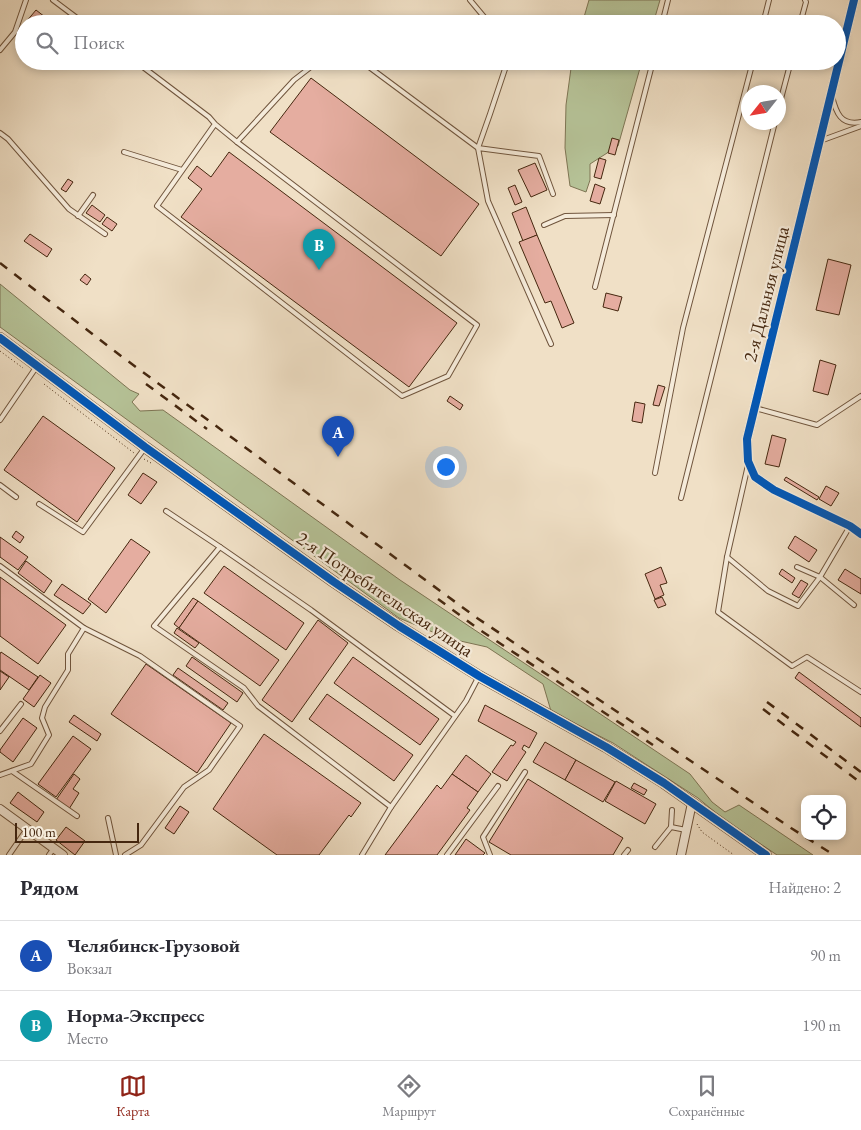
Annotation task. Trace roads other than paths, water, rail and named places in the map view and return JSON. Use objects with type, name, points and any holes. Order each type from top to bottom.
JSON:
[{"type":"street","name":"2-я Дальняя улица","points":[[846,42],[857,2]]},
{"type":"street","name":"2-я Дальняя улица","points":[[748,461],[747,439],[838,70]]},
{"type":"street","name":"2-я Потребительская улица","points":[[0,338],[145,447],[342,588],[479,676],[606,747],[664,783],[766,855]]},
{"type":"street","points":[[748,461],[755,476],[774,490],[850,526],[861,534]]},
{"type":"street","points":[[681,855],[692,803]]},
{"type":"street","points":[[0,810],[64,855]]},
{"type":"lane","points":[[21,15],[26,0]]},
{"type":"lane","points":[[53,0],[73,15]]},
{"type":"lane","points":[[470,0],[482,15]]},
{"type":"lane","points":[[664,15],[668,0]]},
{"type":"lane","points":[[765,15],[769,0]]},
{"type":"lane","points":[[802,15],[805,0]]},
{"type":"lane","points":[[0,50],[15,32]]},
{"type":"lane","points":[[147,70],[209,117],[237,142],[477,325],[448,376],[402,396],[156,206],[215,124]]},
{"type":"lane","points":[[237,142],[294,80],[307,70]]},
{"type":"lane","points":[[373,70],[478,148],[538,156],[553,194]]},
{"type":"lane","points":[[505,70],[478,148],[488,201],[551,344]]},
{"type":"lane","points":[[595,287],[651,70]]},
{"type":"lane","points":[[655,473],[683,328],[751,70]]},
{"type":"lane","points":[[785,85],[789,70]]},
{"type":"lane","points":[[832,93],[835,109],[841,118],[854,123],[861,122]]},
{"type":"lane","points":[[820,141],[861,126]]},
{"type":"lane","points":[[680,498],[773,130]]},
{"type":"lane","points":[[0,134],[8,139],[69,209],[105,234]]},
{"type":"lane","points":[[124,152],[182,170]]},
{"type":"lane","points":[[78,216],[93,195]]},
{"type":"lane","points":[[544,225],[565,216],[614,215]]},
{"type":"lane","points":[[0,420],[37,366]]},
{"type":"lane","points":[[755,408],[817,425],[861,396]]},
{"type":"lane","points":[[39,504],[84,532],[145,447]]},
{"type":"lane","points":[[748,461],[727,557],[718,612],[792,666],[807,658],[861,692]]},
{"type":"lane","points":[[0,486],[16,497]]},
{"type":"lane","points":[[166,511],[311,610],[455,716]]},
{"type":"lane","points":[[727,557],[768,591],[798,606],[820,577],[850,526]]},
{"type":"lane","points":[[220,547],[154,626],[244,688],[258,706],[391,806]]},
{"type":"lane","points":[[0,566],[84,628],[140,656],[240,726],[209,770],[184,787],[141,845],[125,855]]},
{"type":"lane","points":[[797,567],[820,577],[854,605]]},
{"type":"lane","points":[[0,775],[31,764],[49,735],[42,718],[45,707],[68,670],[68,654],[84,628]]},
{"type":"lane","points":[[362,855],[391,806],[466,701],[479,676]]},
{"type":"lane","points":[[0,731],[21,704]]},
{"type":"lane","points":[[12,772],[77,816]]},
{"type":"lane","points":[[490,855],[483,837],[525,772]]},
{"type":"lane","points":[[447,855],[498,786]]},
{"type":"lane","points":[[655,847],[671,827],[672,810]]},
{"type":"lane","points":[[108,818],[116,855]]},
{"type":"lane","points":[[671,827],[686,830]]},
{"type":"lane","points":[[9,855],[27,829]]},
{"type":"lane","points":[[49,855],[54,848]]},
{"type":"lane","points":[[624,855],[628,850]]},
{"type":"railway","points":[[0,263],[121,356],[477,618],[834,855]]},
{"type":"railway","points":[[146,384],[207,429]]},
{"type":"railway","points":[[438,599],[477,628],[653,745]]},
{"type":"railway","points":[[767,702],[861,772]]},
{"type":"railway","points":[[763,709],[861,783]]},
{"type":"place","name":"Норма-Экспресс","points":[[319,270]]},
{"type":"place","name":"Челябинск-Грузовой","points":[[338,457]]}]
